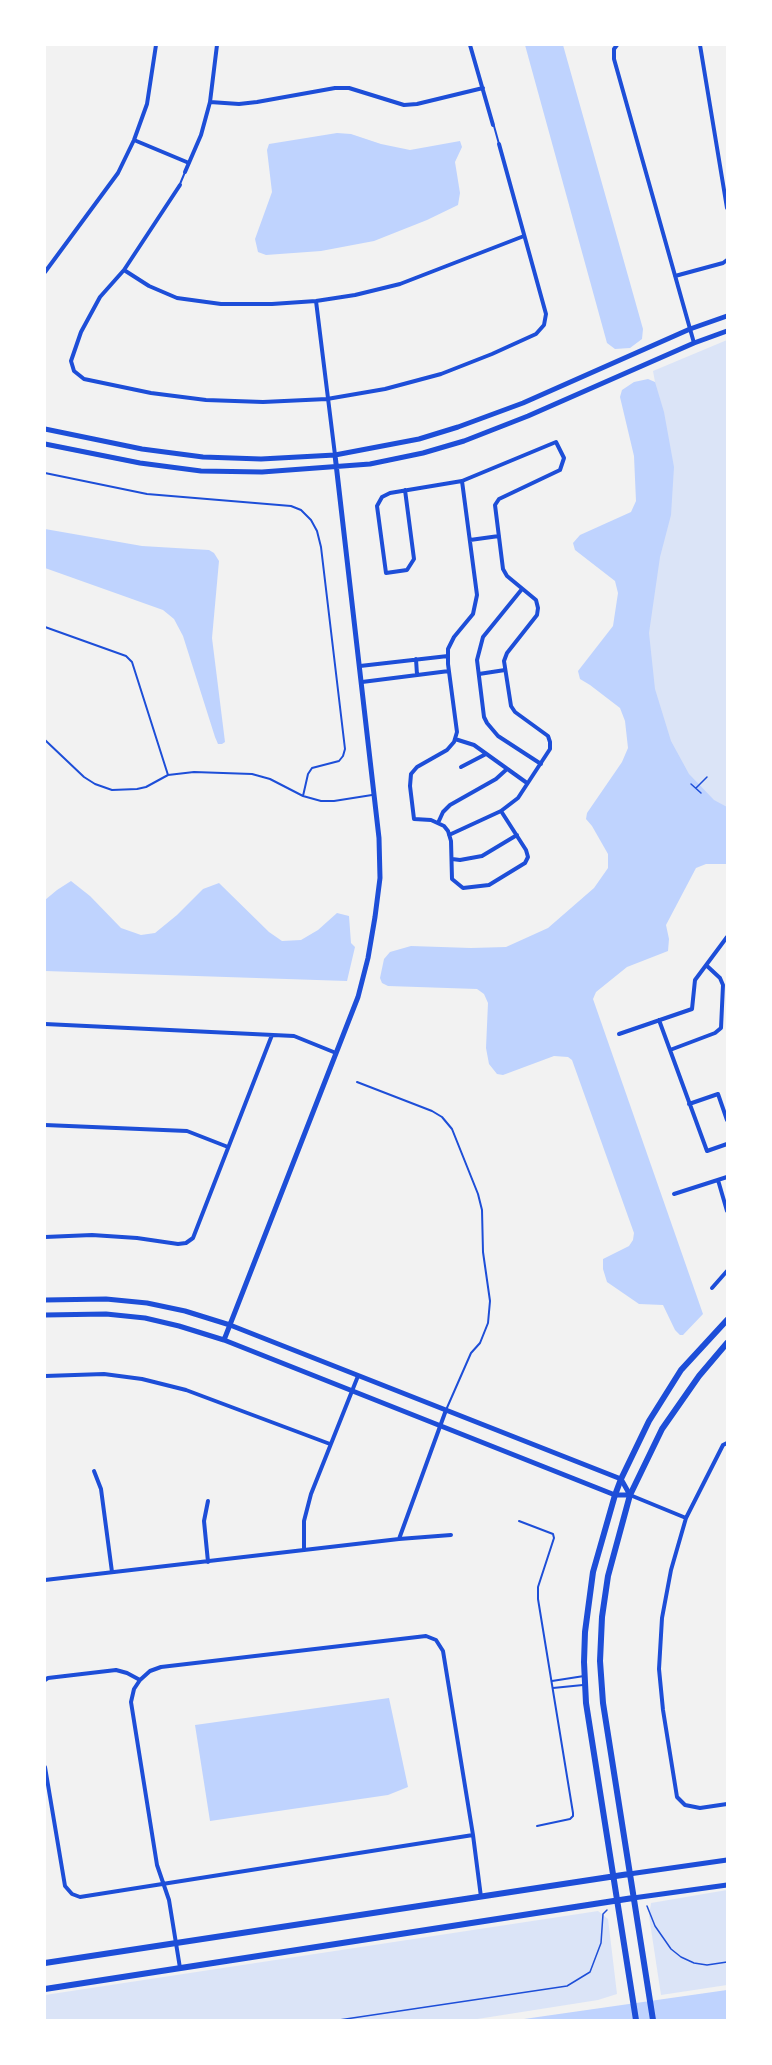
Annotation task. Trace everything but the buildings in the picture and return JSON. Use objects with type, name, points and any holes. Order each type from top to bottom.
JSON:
[{"type":"main road","points":[[636,2020],[586,1703],[585,1632],[594,1572],[621,1479],[649,1420],[681,1370],[727,1320]]},
{"type":"main road","points":[[653,2020],[603,1703],[600,1661],[602,1617],[608,1576],[630,1495],[662,1429],[699,1376],[727,1343]]},
{"type":"main road","points":[[45,1963],[630,1874]]},
{"type":"main road","points":[[45,1989],[633,1898]]},
{"type":"street","points":[[45,272],[118,173],[134,140],[147,104],[156,45]]},
{"type":"street","points":[[185,172],[201,135],[210,102],[217,45]]},
{"type":"street","points":[[470,45],[494,125]]},
{"type":"street","points":[[700,45],[727,208]]},
{"type":"street","points":[[616,47],[614,59],[694,343]]},
{"type":"street","points":[[210,102],[239,104],[335,88],[349,88],[404,105],[483,88]]},
{"type":"street","points":[[134,140],[189,163]]},
{"type":"street","points":[[180,185],[124,270],[100,297],[81,332],[71,360],[74,371],[84,379],[151,393],[206,400],[263,402],[327,399],[386,389],[441,374],[536,334],[544,325],[546,314],[499,144]]},
{"type":"street","points":[[124,270],[149,286],[177,298],[221,304],[316,301],[355,295],[400,284],[524,236]]},
{"type":"street","points":[[675,276],[727,260]]},
{"type":"street","points":[[224,1340],[358,997],[375,917],[380,858],[375,795],[316,301]]},
{"type":"street","points":[[45,429],[142,449],[203,457],[261,459],[335,455],[418,439],[458,427],[523,403],[690,329],[727,318]]},
{"type":"street","points":[[45,444],[140,463],[201,471],[262,472],[370,464],[423,453],[464,441],[727,331]]},
{"type":"street","points":[[405,490],[414,559],[407,570],[387,573],[377,506],[382,497],[390,493],[405,490],[462,481],[556,442],[564,458],[560,470],[499,499],[495,505],[503,569],[507,576],[536,600],[537,615],[507,653],[504,661],[511,706],[515,712],[548,736],[550,749],[518,798],[501,811],[449,835]]},
{"type":"street","points":[[462,481],[477,595],[473,614],[454,636],[448,649],[457,732],[447,750],[417,767],[411,774],[410,786],[414,819],[431,820],[438,823],[444,826],[449,835],[452,879],[463,888],[489,885],[525,863],[528,857],[526,849],[501,811]]},
{"type":"street","points":[[470,540],[499,536]]},
{"type":"street","points":[[522,589],[483,637],[477,660],[484,717],[491,729],[541,764]]},
{"type":"street","points":[[360,666],[448,656]]},
{"type":"street","points":[[416,659],[417,675]]},
{"type":"street","points":[[479,674],[505,670]]},
{"type":"street","points":[[362,682],[449,671]]},
{"type":"street","points":[[455,739],[474,746],[527,783]]},
{"type":"street","points":[[461,767],[486,754]]},
{"type":"street","points":[[438,823],[443,812],[450,805],[496,779],[507,769]]},
{"type":"street","points":[[452,859],[482,856],[517,835]]},
{"type":"street","points":[[618,1034],[692,1009],[694,980],[727,937]]},
{"type":"street","points":[[670,1050],[715,1033],[721,1028],[723,986],[720,978],[706,965]]},
{"type":"street","points":[[659,1020],[706,1151],[727,1144]]},
{"type":"street","points":[[45,1024],[294,1036],[336,1053]]},
{"type":"street","points":[[45,1237],[92,1235],[178,1244],[186,1243],[193,1238],[272,1035]]},
{"type":"street","points":[[689,1104],[718,1094],[727,1120]]},
{"type":"street","points":[[45,1125],[187,1131],[228,1148]]},
{"type":"street","points":[[674,1194],[727,1177]]},
{"type":"street","points":[[718,1180],[727,1211]]},
{"type":"street","points":[[712,1288],[727,1271]]},
{"type":"street","points":[[45,1300],[106,1299],[147,1303],[185,1311],[230,1325],[621,1479],[630,1495]]},
{"type":"street","points":[[45,1315],[106,1314],[145,1318],[224,1340],[615,1495],[630,1495],[686,1518]]},
{"type":"street","points":[[45,1376],[104,1374],[142,1378],[186,1390],[330,1444]]},
{"type":"street","points":[[304,1550],[304,1521],[311,1494],[358,1376]]},
{"type":"street","points":[[399,1539],[446,1410]]},
{"type":"street","points":[[727,1443],[723,1445],[686,1518],[671,1570],[662,1618],[659,1669],[677,1797],[685,1805],[700,1808],[727,1804]]},
{"type":"street","points":[[93,1471],[102,1489],[112,1572]]},
{"type":"street","points":[[207,1501],[204,1521],[208,1562]]},
{"type":"street","points":[[45,1580],[451,1535]]},
{"type":"street","points":[[180,1969],[169,1900],[157,1865],[132,1702],[134,1689],[140,1680],[150,1671],[161,1667],[426,1636],[436,1640],[443,1651],[481,1898]]},
{"type":"street","points":[[45,1680],[116,1670],[128,1673],[140,1680]]},
{"type":"street","points":[[45,1767],[65,1886],[72,1894],[80,1897],[473,1835]]},
{"type":"street","points":[[630,1874],[727,1860]]},
{"type":"street","points":[[633,1898],[727,1885]]},
{"type":"lane","points":[[494,125],[499,144]]},
{"type":"lane","points":[[180,185],[185,172]]},
{"type":"lane","points":[[45,473],[147,494],[291,506],[301,510],[310,520],[317,531],[321,547],[345,749],[339,761],[312,768],[308,774],[303,796]]},
{"type":"lane","points":[[45,627],[126,656],[132,662],[168,775]]},
{"type":"lane","points":[[45,740],[84,777],[95,784],[112,789],[146,787],[168,775],[194,772],[252,774],[270,779],[303,796],[321,801],[375,795]]},
{"type":"lane","points":[[357,1082],[442,1117],[452,1129],[478,1194],[482,1210],[483,1252],[490,1301],[488,1323],[480,1343],[471,1353],[446,1410]]},
{"type":"lane","points":[[519,1521],[553,1534],[554,1539],[538,1587],[573,1816],[570,1819],[537,1826]]},
{"type":"lane","points":[[552,1681],[585,1676]]},
{"type":"lane","points":[[553,1688],[585,1685]]},
{"type":"path","points":[[696,788],[707,777]]},
{"type":"path","points":[[691,784],[701,793]]},
{"type":"path","points":[[647,1906],[656,1926],[671,1949],[681,1958],[707,1965],[727,1962]]},
{"type":"path","points":[[339,2020],[567,1986],[590,1972],[601,1943],[603,1914],[608,1910]]},
{"type":"shaded area","points":[[727,340],[727,811],[704,798],[668,748],[648,677],[647,599],[655,382],[653,371]]},
{"type":"shaded area","points":[[727,1890],[727,1985],[661,1995],[649,1916],[651,1903]]},
{"type":"shaded area","points":[[598,1911],[608,1919],[617,1994],[598,2000],[471,2020],[45,2020],[45,1995]]},
{"type":"water","points":[[525,45],[563,45],[643,329],[642,339],[630,348],[615,349],[607,343]]},
{"type":"water","points":[[337,133],[351,134],[410,150],[460,141],[462,147],[455,162],[460,193],[458,205],[374,241],[321,251],[266,255],[258,252],[255,239],[272,192],[267,150],[269,144]]},
{"type":"water","points":[[648,379],[655,382],[664,412],[674,467],[671,515],[660,557],[649,633],[655,689],[671,741],[689,774],[714,800],[727,807],[727,864],[706,864],[696,868],[666,925],[669,939],[668,951],[627,967],[596,992],[593,999],[703,1314],[683,1335],[675,1330],[663,1305],[639,1304],[607,1282],[603,1259],[629,1246],[634,1233],[572,1060],[568,1057],[554,1056],[503,1075],[497,1074],[489,1064],[486,1048],[488,1003],[484,994],[477,989],[388,986],[382,983],[380,978],[384,959],[390,952],[411,946],[506,947],[548,928],[594,888],[608,868],[608,854],[586,819],[587,813],[622,762],[628,748],[625,721],[620,708],[580,679],[578,671],[613,626],[618,593],[615,581],[575,550],[573,543],[580,535],[631,512],[636,501],[634,456],[620,397],[622,390],[634,382]]},
{"type":"water","points":[[45,529],[142,546],[209,550],[214,553],[219,561],[212,638],[225,742],[218,744],[215,737],[183,636],[174,619],[163,610],[45,568]]},
{"type":"water","points":[[71,881],[90,896],[121,928],[141,935],[155,933],[203,889],[219,883],[269,932],[282,941],[301,940],[318,930],[337,913],[349,916],[351,943],[355,947],[347,981],[45,971],[45,900]]},
{"type":"water","points":[[389,1698],[408,1787],[388,1795],[210,1821],[195,1725]]},
{"type":"water","points":[[727,1990],[727,2020],[517,2020]]}]
